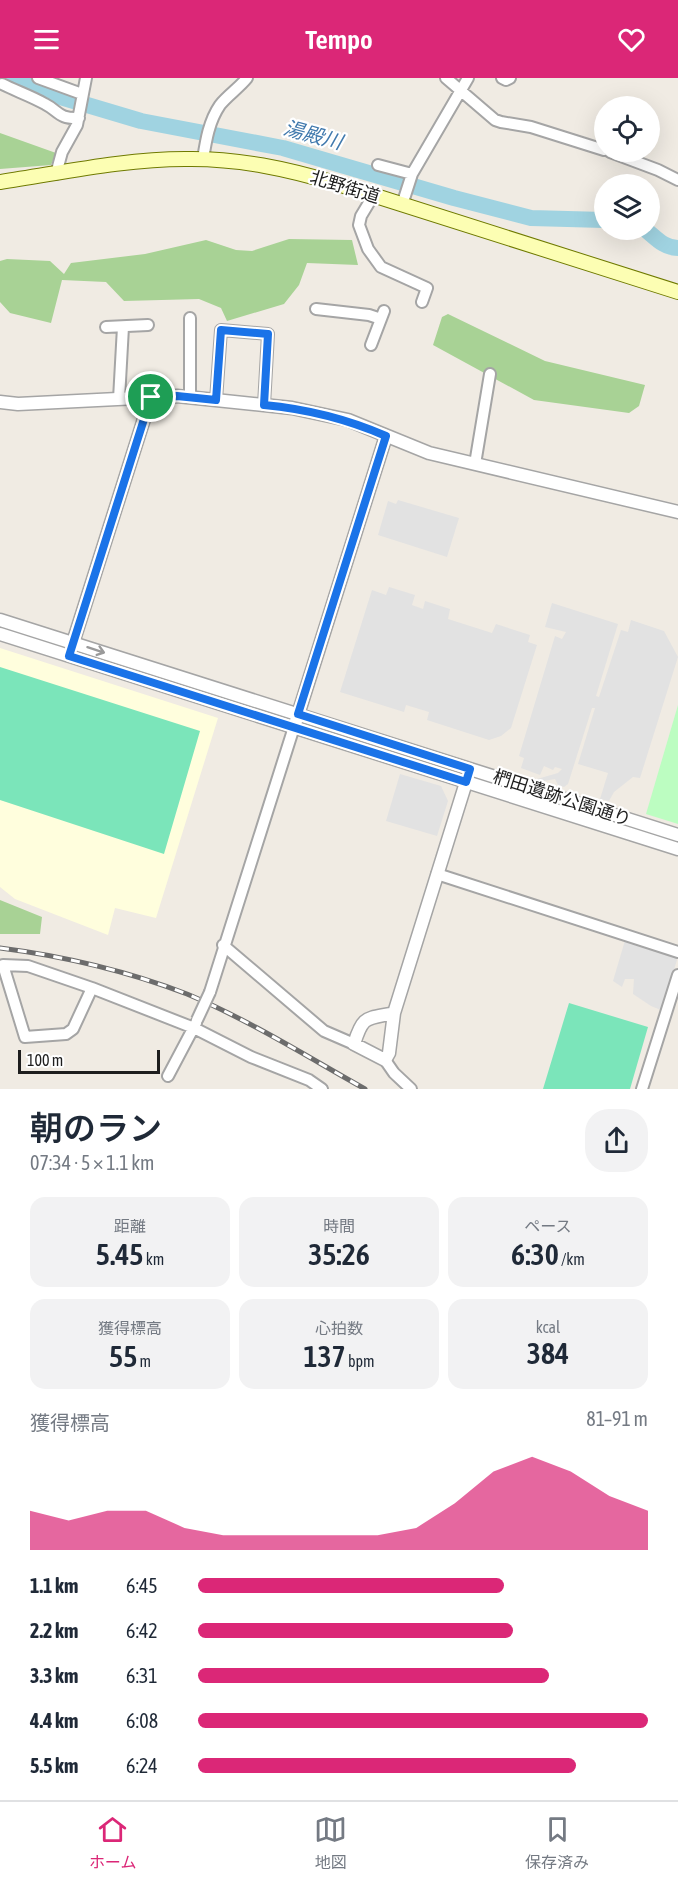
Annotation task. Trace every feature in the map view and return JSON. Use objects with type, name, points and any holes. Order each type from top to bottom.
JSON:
[{"type":"main road","name":"北野街道","points":[[0,182],[162,159],[237,161],[304,174],[373,195],[404,198],[678,292]]},
{"type":"street","points":[[38,78],[82,95]]},
{"type":"street","points":[[56,174],[62,152],[77,125],[86,78]]},
{"type":"street","points":[[203,159],[209,126],[220,105],[247,78]]},
{"type":"street","points":[[446,78],[490,116],[501,122],[531,127],[594,147]]},
{"type":"street","points":[[404,198],[412,175],[468,78]]},
{"type":"street","points":[[502,78],[506,80],[510,78]]},
{"type":"street","points":[[2,84],[48,105],[56,113],[70,119],[79,116]]},
{"type":"street","points":[[637,162],[678,180]]},
{"type":"street","points":[[378,165],[412,175]]},
{"type":"street","points":[[373,195],[361,216],[359,225],[368,249],[381,267],[427,288],[422,302]]},
{"type":"street","points":[[316,309],[382,315],[371,345]]},
{"type":"street","points":[[190,318],[190,397]]},
{"type":"street","points":[[106,327],[148,325]]},
{"type":"street","points":[[119,399],[123,327]]},
{"type":"street","points":[[216,400],[221,330],[268,334],[264,405]]},
{"type":"street","points":[[475,464],[490,374]]},
{"type":"street","points":[[69,656],[151,397]]},
{"type":"street","points":[[0,402],[18,404],[190,397],[292,408],[348,420],[425,452],[678,512]]},
{"type":"street","points":[[168,1076],[210,992],[386,436]]},
{"type":"street","name":"椚田遺跡公園通り","points":[[0,620],[678,835]]},
{"type":"street","name":"椚田遺跡公園通り","points":[[0,634],[678,849]]},
{"type":"street","points":[[385,1060],[389,1053],[394,1013],[470,769]]},
{"type":"street","points":[[437,874],[678,952]]},
{"type":"street","points":[[223,945],[324,1031],[385,1060],[394,1073],[411,1089]]},
{"type":"street","points":[[92,988],[73,1029],[66,1034],[25,1037],[2,966],[28,966],[92,988],[195,1024],[251,1057],[309,1080],[322,1089]]},
{"type":"street","points":[[642,1089],[678,975]]},
{"type":"street","points":[[354,1044],[360,1026],[365,1020],[394,1013]]},
{"type":"shaded area","points":[[398,500],[459,518],[447,557],[378,535],[388,501],[396,504]]},
{"type":"shaded area","points":[[389,587],[415,595],[412,605],[423,609],[425,601],[450,609],[448,619],[492,633],[496,624],[530,635],[528,642],[537,645],[511,728],[501,736],[489,740],[427,720],[429,712],[406,705],[404,712],[340,692],[372,590],[386,595]]},
{"type":"shaded area","points":[[552,603],[618,624],[596,696],[599,697],[621,630],[628,632],[631,620],[664,631],[678,657],[640,778],[633,777],[614,792],[609,801],[600,799],[608,773],[578,764],[595,708],[592,708],[568,784],[564,787],[558,785],[555,779],[544,781],[537,779],[558,773],[562,769],[555,767],[553,770],[544,766],[540,775],[521,768],[524,758],[519,756],[555,636],[562,639],[566,632],[545,627]]},
{"type":"shaded area","points":[[0,648],[218,718],[156,918],[115,908],[108,935],[15,899],[0,887]]},
{"type":"shaded area","points":[[400,774],[441,786],[448,801],[437,836],[386,821]]},
{"type":"shaded area","points":[[626,937],[673,952],[677,960],[661,1010],[633,994],[634,979],[625,979],[622,987],[613,981]]},
{"type":"green space","points":[[0,133],[56,153],[51,165],[0,169]]},
{"type":"green space","points":[[289,239],[352,240],[358,265],[307,263],[299,285],[284,304],[227,321],[221,308],[199,299],[124,301],[106,282],[62,280],[51,323],[10,313],[0,302],[0,261],[7,259],[50,261],[64,274],[71,263],[145,254],[206,240],[236,250],[252,251]]},
{"type":"green space","points":[[448,314],[545,361],[645,385],[639,406],[629,413],[534,400],[433,345],[442,317]]},
{"type":"green space","points":[[0,667],[200,731],[164,854],[0,800]]},
{"type":"green space","points":[[678,705],[678,824],[646,814]]},
{"type":"green space","points":[[0,900],[42,917],[40,934],[0,934]]},
{"type":"green space","points":[[569,1003],[648,1027],[630,1089],[543,1089]]},
{"type":"waterway","name":"湯殿川","points":[[12,78],[57,96],[141,121],[283,148],[531,218],[594,220]]},
{"type":"waterway","name":"湯殿川","points":[[658,240],[673,248],[678,248]]},
{"type":"railway","points":[[0,948],[95,965],[187,994],[255,1027],[365,1089]]},
{"type":"route","points":[[221,330],[268,334],[264,405],[292,408],[348,420],[386,436],[298,714],[470,769],[466,782],[69,656],[151,397],[177,396],[216,400],[221,330]]}]
